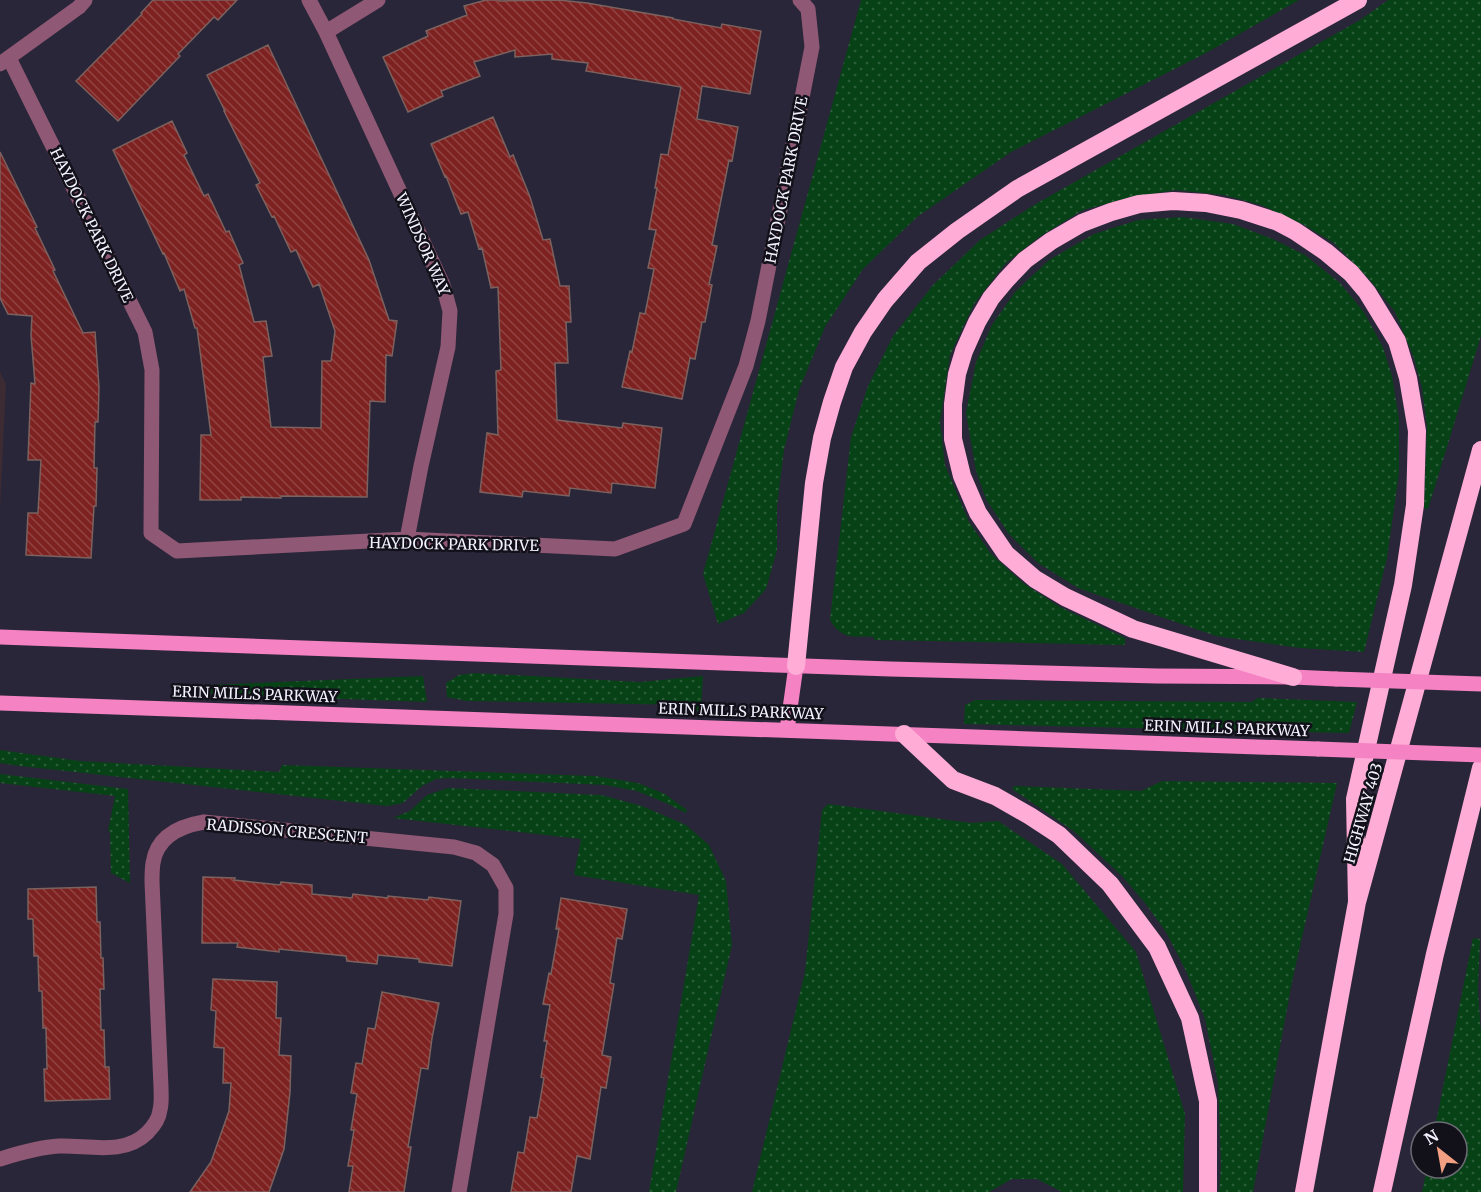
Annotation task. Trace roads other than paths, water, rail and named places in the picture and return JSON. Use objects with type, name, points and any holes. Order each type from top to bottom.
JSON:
[{"type":"highway","points":[[796,666],[814,483],[822,438],[844,367],[862,332],[885,300],[918,262],[957,231],[1017,189],[1358,0]]},
{"type":"highway","points":[[1293,677],[1133,629],[1065,597],[1035,579],[1006,554],[978,513],[962,476],[953,439],[953,404],[957,374],[964,351],[977,322],[1005,280],[1025,260],[1051,241],[1082,224],[1139,204],[1173,201],[1206,203],[1241,210],[1278,222],[1326,252],[1351,273],[1371,299],[1396,341],[1408,378],[1417,431],[1415,505],[1403,585],[1354,799],[1357,902]]},
{"type":"highway","name":"HIGHWAY 403","points":[[1304,1192],[1357,902],[1481,450]]},
{"type":"highway","points":[[904,734],[953,780],[995,796],[1059,835],[1110,884],[1157,947],[1190,1017],[1208,1101],[1208,1192]]},
{"type":"highway","points":[[1382,1192],[1435,954],[1481,768]]},
{"type":"main road","points":[[0,637],[796,666],[1157,676],[1293,677],[1481,684]]},
{"type":"main road","points":[[787,730],[796,666]]},
{"type":"main road","name":"ERIN MILLS PARKWAY","points":[[0,703],[1481,755]]},
{"type":"street","points":[[5,61],[79,7],[85,0]]},
{"type":"street","name":"WINDSOR WAY","points":[[309,0],[443,285],[450,311],[448,347],[407,539]]},
{"type":"street","points":[[326,32],[378,0]]},
{"type":"street","name":"HAYDOCK PARK DRIVE","points":[[5,61],[145,332],[152,370],[151,533],[177,551],[407,539],[615,549],[684,524],[746,366],[758,321],[812,47],[808,9],[800,0]]},
{"type":"street","name":"RADISSON CRESCENT","points":[[0,1159],[57,1146],[108,1148],[125,1146],[141,1139],[153,1127],[160,1110],[161,1087],[153,862],[158,846],[169,834],[187,824],[204,822],[454,847],[476,853],[494,865],[506,888],[506,914],[459,1192]]}]
